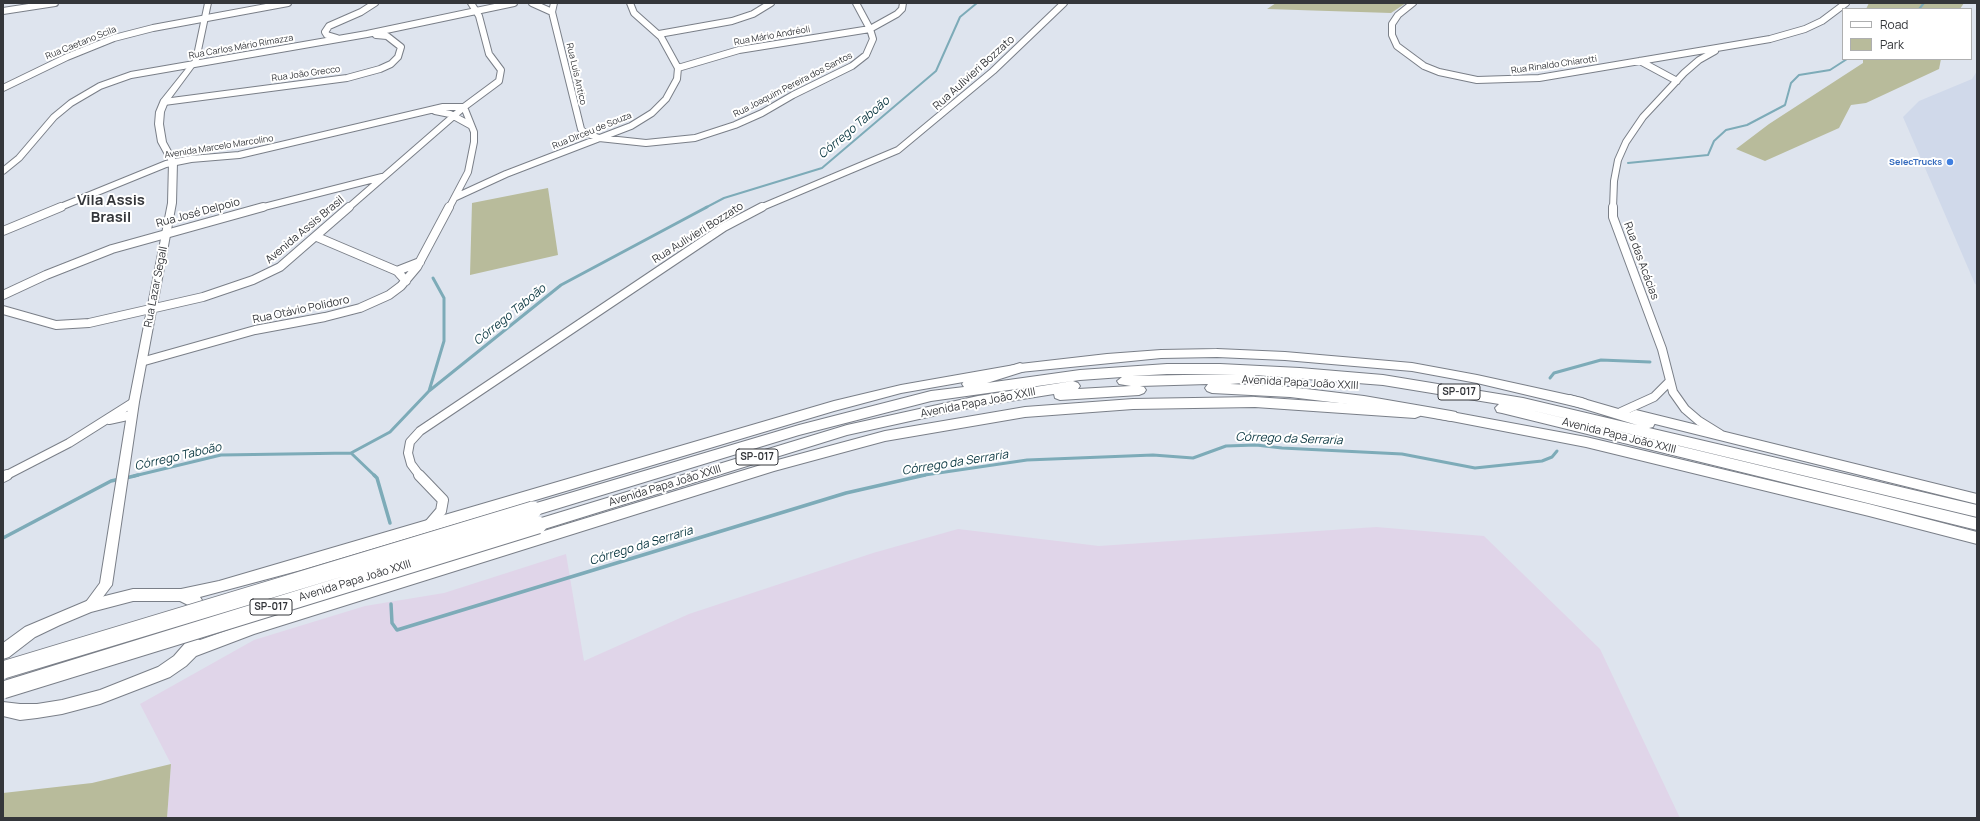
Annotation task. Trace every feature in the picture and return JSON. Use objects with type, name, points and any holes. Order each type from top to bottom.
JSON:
[{"type":"highway","points":[[930,396],[1020,368]]},
{"type":"highway","name":"Avenida Papa João XXIII","points":[[3,690],[799,430],[930,396],[1043,380],[1122,372],[1220,369],[1308,373],[1383,380],[1523,403],[1977,511]]},
{"type":"highway","name":"Avenida Papa João XXIII","points":[[3,670],[536,517],[847,430],[978,401],[1058,388],[1131,381],[1251,379],[1357,386],[1462,400],[1538,416],[1977,524]]},
{"type":"highway","points":[[978,401],[1122,390],[1217,388],[1290,392],[1327,396],[1451,416]]},
{"type":"highway","points":[[1570,400],[1734,446],[1796,468]]},
{"type":"main road","points":[[5,649],[49,623],[89,606],[115,599],[150,594],[181,594],[219,587],[426,528],[834,406],[901,389],[1020,368],[1106,358],[1161,354],[1217,353],[1285,356],[1412,367],[1478,379],[1720,435],[1977,499]]},
{"type":"main road","name":"Avenida Papa João XXIII","points":[[190,651],[245,630],[291,615],[774,466],[891,435],[1025,412],[1071,407],[1163,402],[1255,402],[1451,416],[1534,430],[1601,445],[1854,506],[1977,538]]},
{"type":"main road","points":[[4,710],[37,712],[62,707],[131,686],[164,672],[190,651],[196,640],[201,623],[199,608],[193,600],[181,594]]},
{"type":"street","points":[[3,11],[55,3]]},
{"type":"street","name":"Rua Lazar Segall","points":[[106,585],[124,459],[141,362],[167,233],[174,182],[172,162],[162,142],[160,118],[164,102],[193,64],[199,50],[208,3]]},
{"type":"street","name":"Rua Caetano Scila","points":[[3,88],[66,57],[114,38],[140,31],[288,3]]},
{"type":"street","points":[[340,39],[327,35],[325,32],[326,29],[333,23],[361,12],[375,3]]},
{"type":"street","name":"Avenida Assis Brasil","points":[[3,310],[42,322],[69,325],[152,310],[203,297],[267,275],[316,236],[464,107],[499,81],[501,76],[500,70],[489,54],[476,10],[471,3]]},
{"type":"street","name":"Rua Carlos Mário Rimazza","points":[[3,171],[19,158],[54,117],[87,92],[131,75],[367,34],[514,3]]},
{"type":"street","points":[[532,3],[552,12]]},
{"type":"street","name":"Rua Luís Antico","points":[[554,3],[552,12],[581,128],[585,133],[599,138]]},
{"type":"street","points":[[631,3],[634,13],[659,34],[678,68]]},
{"type":"street","points":[[659,34],[732,21],[753,14],[771,3]]},
{"type":"street","name":"Rua Joaquim Pereira dos Santos","points":[[599,138],[627,142],[660,143],[708,135],[762,113],[793,95],[852,66],[866,55],[873,39],[870,29],[856,3]]},
{"type":"street","name":"Rua Mário Andréoli","points":[[678,68],[739,50],[870,29],[897,14],[902,9],[903,3]]},
{"type":"street","name":"Rua Aulivieri Bozzato","points":[[426,528],[442,511],[443,500],[417,473],[411,464],[408,453],[410,442],[420,431],[724,227],[772,202],[868,164],[898,150],[993,71],[1064,3]]},
{"type":"street","name":"Rua Rinaldo Chiarotti","points":[[1413,3],[1398,15],[1392,24],[1392,35],[1398,46],[1424,66],[1456,76],[1477,80],[1517,80],[1770,39],[1805,29],[1822,22],[1846,3]]},
{"type":"street","name":"Rua João Grecco","points":[[164,102],[347,78],[380,69],[391,64],[398,58],[401,47],[398,43],[387,36],[367,34]]},
{"type":"street","name":"Rua das Acácias","points":[[1720,435],[1699,421],[1685,409],[1673,392],[1669,382],[1662,348],[1613,218],[1614,181],[1618,160],[1626,142],[1643,117],[1677,81],[1699,60],[1725,47]]},
{"type":"street","points":[[1640,61],[1677,81]]},
{"type":"street","name":"Rua Dirceu de Souza","points":[[456,197],[506,174],[631,126],[652,113],[669,94],[679,74],[678,68]]},
{"type":"street","name":"Avenida Marcelo Marcolino","points":[[3,231],[159,166],[172,162],[239,155],[442,107],[464,107]]},
{"type":"street","name":"Rua Otávio Polidoro","points":[[141,362],[255,330],[325,318],[360,308],[389,295],[406,281],[420,262],[468,172],[472,157],[474,132],[464,107]]},
{"type":"street","name":"Avenida Marcelo Marcolino","points":[[422,112],[438,111],[455,116]]},
{"type":"street","points":[[455,116],[470,125]]},
{"type":"street","name":"Rua José Delpoio","points":[[3,295],[112,249],[167,233],[382,177]]},
{"type":"street","points":[[316,236],[397,271],[406,281]]},
{"type":"street","points":[[397,271],[420,262]]},
{"type":"street","points":[[1621,412],[1654,397],[1669,382]]},
{"type":"street","points":[[3,477],[69,443],[134,402]]},
{"type":"street","points":[[103,421],[132,415]]},
{"type":"street","points":[[89,606],[106,585],[115,599]]},
{"type":"shaded area","name":"SelecTrucks","points":[[1977,71],[1977,285],[1975,284],[1903,117],[1919,101],[1972,79]]},
{"type":"shaded area","points":[[1376,527],[1484,536],[1600,649],[1680,818],[167,818],[171,764],[140,704],[254,640],[365,606],[444,593],[566,554],[584,661],[689,614],[873,553],[958,529],[1099,546]]},
{"type":"green space","points":[[1276,3],[1406,3],[1391,13],[1267,9]]},
{"type":"green space","points":[[1869,3],[1964,3],[1961,8],[1866,8]]},
{"type":"green space","points":[[1863,60],[1941,60],[1939,69],[1866,103],[1851,105],[1839,128],[1765,161],[1736,149],[1769,124],[1863,63]]},
{"type":"green space","points":[[548,188],[558,255],[470,275],[472,203]]},
{"type":"green space","points":[[171,764],[167,818],[3,818],[3,793],[92,783]]},
{"type":"waterway","name":"Córrego Taboão","points":[[705,208],[724,198],[822,168],[936,71],[960,17],[977,3]]},
{"type":"waterway","points":[[1920,8],[1924,3]]},
{"type":"waterway","points":[[1628,163],[1708,155],[1714,141],[1726,130],[1747,125],[1785,105],[1791,83],[1799,75],[1830,70],[1845,60]]},
{"type":"waterway","name":"Córrego Taboão","points":[[429,391],[561,285],[707,207]]},
{"type":"waterway","points":[[429,391],[444,341],[444,298],[433,278]]},
{"type":"waterway","name":"Córrego da Serraria","points":[[1550,378],[1554,373],[1601,360],[1650,362]]},
{"type":"waterway","name":"Córrego Taboão","points":[[351,453],[390,432],[429,391]]},
{"type":"waterway","name":"Córrego da Serraria","points":[[918,476],[1027,460],[1153,455],[1193,458],[1226,446],[1256,445],[1282,448],[1402,454],[1475,468],[1542,461],[1552,457],[1557,451]]},
{"type":"waterway","name":"Córrego Taboão","points":[[134,476],[221,455],[351,453]]},
{"type":"waterway","name":"Córrego da Serraria","points":[[351,453],[375,476]]},
{"type":"waterway","name":"Córrego Taboão","points":[[134,476],[138,475]]},
{"type":"waterway","name":"Córrego da Serraria","points":[[391,604],[392,623],[397,630],[846,493],[925,475]]},
{"type":"waterway","name":"Córrego Taboão","points":[[126,478],[134,476]]},
{"type":"waterway","name":"Córrego da Serraria","points":[[375,476],[377,478],[390,523]]},
{"type":"waterway","name":"Córrego Taboão","points":[[3,538],[111,481],[120,479]]},
{"type":"place","name":"SelecTrucks","points":[[1950,162]]},
{"type":"district","name":"Vila Assis Brasil","points":[[111,210]]}]
